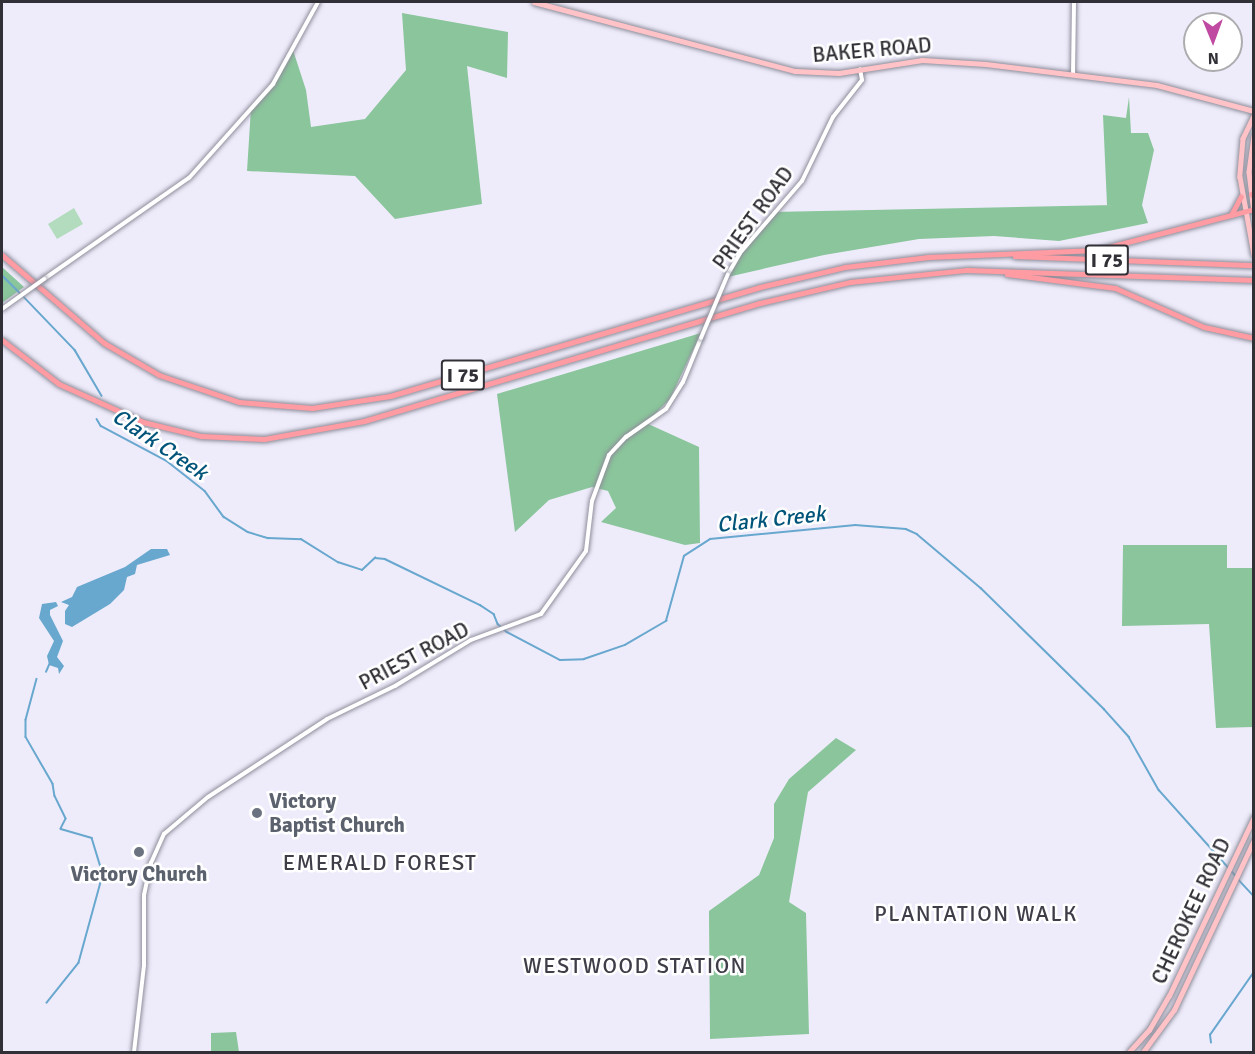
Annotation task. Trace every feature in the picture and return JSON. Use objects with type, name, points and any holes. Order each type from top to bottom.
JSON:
[{"type":"highway","points":[[1231,215],[1241,196]]},
{"type":"highway","points":[[960,255],[1108,248],[1253,210]]},
{"type":"highway","name":"I 75","points":[[2,255],[104,343],[145,369],[220,398],[304,408],[346,405],[390,396],[808,275],[870,264],[960,255],[1254,265]]},
{"type":"highway","points":[[967,270],[1107,286],[1216,332],[1254,338]]},
{"type":"highway","name":"I 75","points":[[2,340],[59,384],[143,423],[201,436],[264,439],[364,420],[790,294],[881,278],[967,270],[1254,280]]},
{"type":"main road","name":"BAKER ROAD","points":[[534,2],[789,70],[825,74],[922,60],[1157,86],[1254,113]]},
{"type":"main road","points":[[1242,108],[1248,122]]},
{"type":"main road","points":[[1254,113],[1248,122],[1241,156],[1243,212],[1254,255]]},
{"type":"main road","points":[[1253,210],[1254,136]]},
{"type":"main road","name":"CHEROKEE ROAD","points":[[1129,1053],[1157,1018],[1254,817]]},
{"type":"main road","name":"CHEROKEE ROAD","points":[[1143,1053],[1167,1023],[1254,840]]},
{"type":"street","points":[[2,309],[189,178],[222,137],[273,84],[318,2]]},
{"type":"street","points":[[1073,75],[1074,2]]},
{"type":"street","name":"PRIEST ROAD","points":[[134,1053],[143,972],[144,895],[151,863],[164,834],[208,797],[327,719],[395,686],[471,640],[541,614],[578,566],[588,546],[592,501],[609,455],[626,437],[666,409],[683,382],[728,274],[740,253],[802,181],[833,117],[861,80],[860,69]]},
{"type":"green space","points":[[402,13],[508,32],[507,78],[467,66],[482,204],[395,219],[355,176],[247,171],[251,108],[273,83],[292,47],[306,90],[311,127],[365,119],[406,70]]},
{"type":"green space","points":[[1129,97],[1131,133],[1148,133],[1154,150],[1142,205],[1148,223],[1059,241],[994,236],[919,239],[824,255],[723,278],[772,212],[1114,205],[1107,205],[1103,115],[1126,118]]},
{"type":"green space","points":[[74,208],[83,224],[57,239],[48,224]]},
{"type":"green space","points":[[2,267],[24,287],[2,303]]},
{"type":"green space","points":[[701,333],[670,399],[646,423],[699,447],[700,543],[685,545],[601,522],[616,508],[608,491],[592,487],[549,500],[515,532],[497,394]]},
{"type":"green space","points":[[1123,545],[1227,545],[1227,568],[1253,568],[1253,727],[1216,728],[1209,624],[1122,626]]},
{"type":"green space","points":[[836,738],[856,750],[808,792],[789,902],[806,913],[809,1034],[710,1039],[709,911],[759,875],[774,838],[774,804],[789,779]]},
{"type":"green space","points":[[236,1032],[239,1052],[211,1052],[211,1033]]},
{"type":"water","points":[[151,549],[167,549],[170,555],[137,565],[135,574],[127,577],[124,590],[110,604],[72,627],[65,624],[65,611],[69,605],[61,602],[72,597],[77,587],[125,567]]},
{"type":"water","points":[[56,602],[58,606],[50,610],[50,615],[63,641],[57,657],[64,666],[59,674],[58,668],[49,665],[47,656],[54,641],[39,618],[42,604]]},
{"type":"waterway","name":"Clark Creek","points":[[2,275],[20,293]]},
{"type":"waterway","name":"Clark Creek","points":[[24,297],[75,350],[102,396]]},
{"type":"waterway","name":"Clark Creek","points":[[97,419],[101,426],[167,461],[205,491],[224,517],[248,532],[268,538],[301,539],[338,562],[362,570],[375,558],[385,559],[480,605],[494,614],[498,624],[507,632],[560,660],[584,659],[625,645],[666,621],[684,556],[710,539],[855,525],[906,529],[917,534],[981,588],[1104,709],[1129,737],[1159,790],[1235,875]]},
{"type":"waterway","points":[[46,672],[49,665]]},
{"type":"waterway","points":[[37,679],[26,720],[26,737],[53,784],[55,796],[66,819],[61,829],[92,838],[103,875],[79,963],[47,1003]]},
{"type":"waterway","name":"Clark Creek","points":[[1238,879],[1254,896]]},
{"type":"waterway","points":[[1211,1043],[1210,1035],[1254,972]]},
{"type":"place","name":"Victory Baptist Church","points":[[257,813]]},
{"type":"place","name":"Victory Church","points":[[139,852]]},
{"type":"district","name":"EMERALD FOREST","points":[[380,863]]},
{"type":"district","name":"PLANTATION WALK","points":[[976,914]]},
{"type":"district","name":"WESTWOOD STATION","points":[[635,966]]}]
